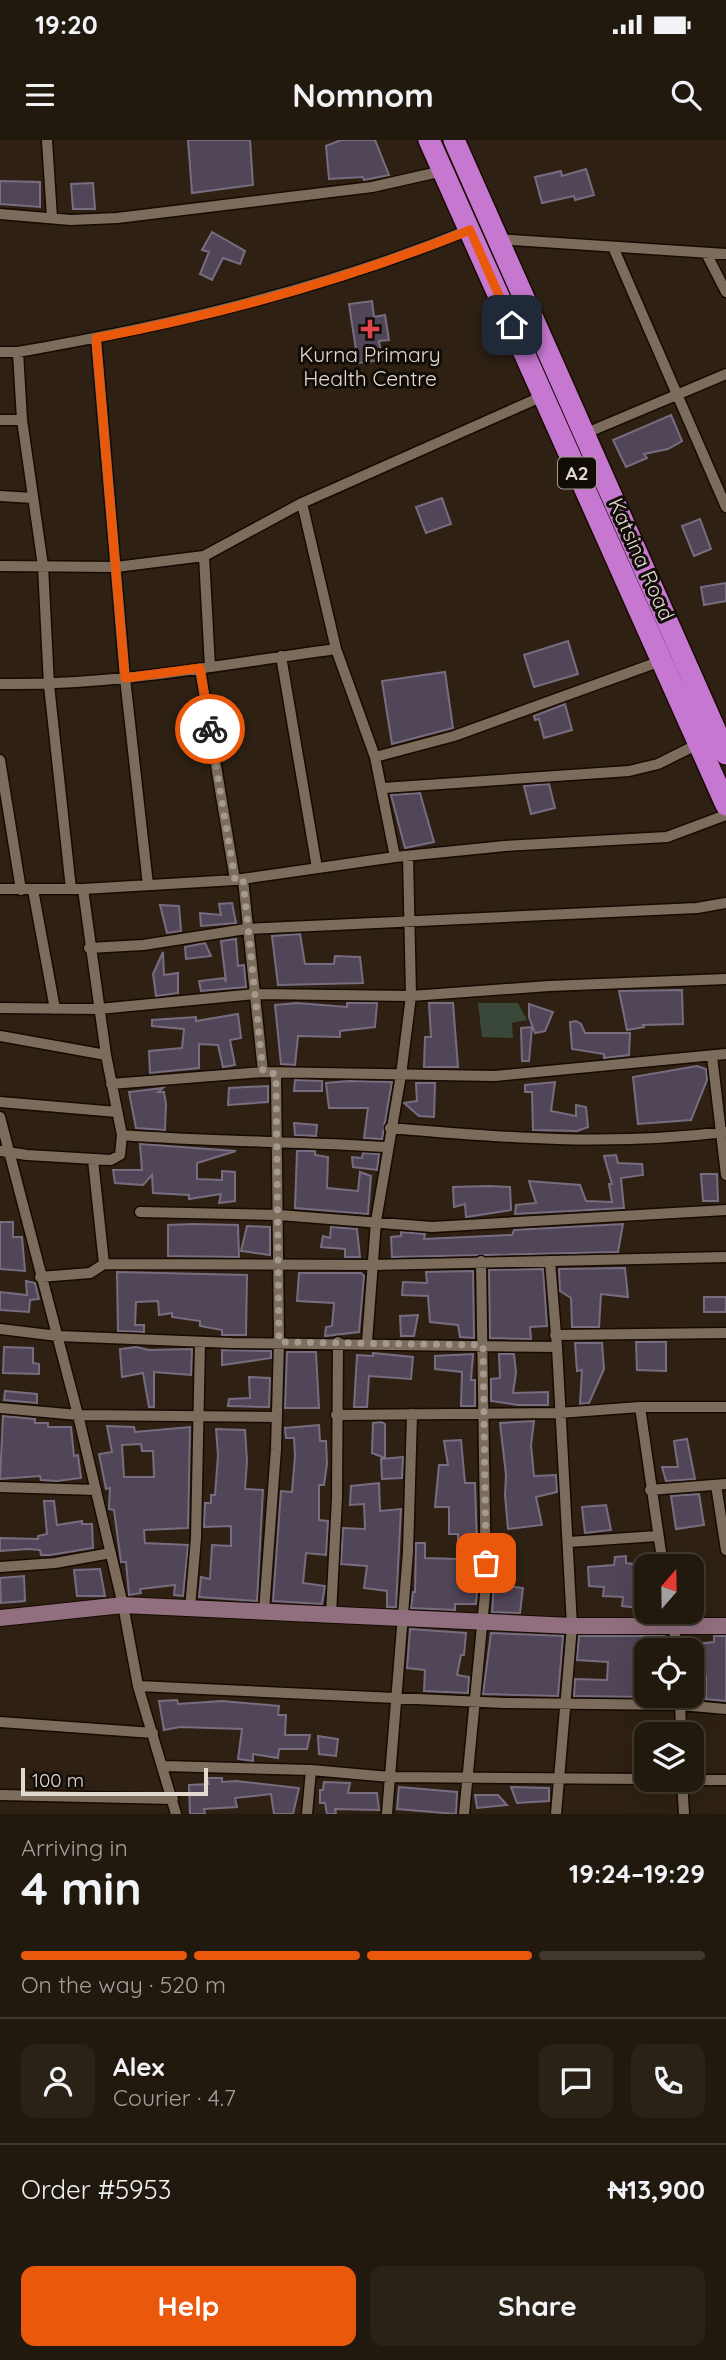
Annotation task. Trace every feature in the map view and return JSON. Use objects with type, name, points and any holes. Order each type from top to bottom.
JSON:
[{"type":"highway","name":"Katsina Road","points":[[429,140],[726,805]]},
{"type":"highway","name":"Katsina Road","points":[[454,140],[726,754]]},
{"type":"street","points":[[47,140],[51,218]]},
{"type":"street","points":[[0,214],[117,219],[372,187],[443,172]]},
{"type":"street","points":[[0,352],[18,352],[96,338],[240,306],[382,264],[470,230]]},
{"type":"street","points":[[498,239],[726,254]]},
{"type":"street","points":[[613,247],[726,507]]},
{"type":"street","points":[[706,253],[726,292]]},
{"type":"street","points":[[96,338],[125,678],[148,885]]},
{"type":"street","points":[[3,1151],[111,1160],[120,1155],[122,1135],[77,889],[50,685],[43,566],[22,420],[18,352]]},
{"type":"street","points":[[584,434],[726,374]]},
{"type":"street","points":[[0,566],[116,567],[204,556],[302,503],[543,396]]},
{"type":"street","points":[[0,421],[22,420]]},
{"type":"street","points":[[0,496],[33,498]]},
{"type":"street","points":[[302,503],[336,649],[375,757],[396,857]]},
{"type":"street","points":[[204,556],[205,668],[239,879],[263,1072]]},
{"type":"street","points":[[0,684],[50,685],[125,678],[336,649]]},
{"type":"street","points":[[281,656],[317,868]]},
{"type":"street","points":[[375,757],[454,736],[661,662]]},
{"type":"street","points":[[383,788],[629,771],[658,764],[698,744]]},
{"type":"street","points":[[0,760],[21,890]]},
{"type":"street","points":[[0,889],[77,889],[239,879],[396,857],[505,846],[667,837],[726,815]]},
{"type":"street","points":[[367,1342],[376,1221],[386,1147],[401,1074],[411,996],[408,856]]},
{"type":"street","points":[[33,890],[55,1009]]},
{"type":"street","points":[[89,947],[143,945],[246,929],[697,908],[726,903]]},
{"type":"street","points":[[0,1008],[99,1009],[255,994],[411,996],[590,983],[726,979]]},
{"type":"street","points":[[0,1036],[106,1055]]},
{"type":"street","points":[[111,1084],[263,1072],[495,1076],[726,1054]]},
{"type":"street","points":[[712,1056],[724,1132],[726,1175]]},
{"type":"street","points":[[264,1611],[277,1417],[279,1342],[276,1074]]},
{"type":"street","points":[[0,1102],[117,1112]]},
{"type":"street","points":[[0,1117],[3,1151],[58,1336],[78,1415],[123,1605],[138,1686],[176,1814]]},
{"type":"street","points":[[390,1128],[537,1141],[595,1141],[724,1132]]},
{"type":"street","points":[[122,1135],[197,1141],[277,1139],[386,1147]]},
{"type":"street","points":[[93,1160],[104,1264]]},
{"type":"street","points":[[140,1212],[279,1215],[376,1221],[404,1227],[432,1227],[726,1210]]},
{"type":"street","points":[[40,1277],[90,1273],[104,1264],[372,1265],[726,1257]]},
{"type":"street","points":[[464,1814],[486,1584],[481,1261]]},
{"type":"street","points":[[550,1261],[572,1626],[556,1814]]},
{"type":"street","points":[[0,1329],[58,1336],[200,1342],[367,1342],[556,1347]]},
{"type":"street","points":[[555,1335],[726,1333]]},
{"type":"street","points":[[190,1608],[200,1417],[200,1342]]},
{"type":"street","points":[[331,1614],[338,1342]]},
{"type":"street","points":[[336,1415],[559,1413],[640,1407],[726,1407]]},
{"type":"street","points":[[640,1407],[661,1554]]},
{"type":"street","points":[[0,1408],[78,1415],[277,1417]]},
{"type":"street","points":[[387,1814],[394,1698],[408,1552],[412,1414]]},
{"type":"street","points":[[650,1490],[721,1485],[726,1550]]},
{"type":"street","points":[[0,1487],[96,1490]]},
{"type":"street","points":[[569,1542],[657,1536]]},
{"type":"street","points":[[0,1567],[55,1563],[111,1553]]},
{"type":"street","points":[[0,1618],[123,1605],[572,1626],[634,1622]]},
{"type":"street","points":[[704,1623],[726,1626]]},
{"type":"street","points":[[138,1686],[476,1702],[634,1701]]},
{"type":"street","points":[[704,1705],[726,1709]]},
{"type":"street","points":[[0,1723],[153,1733]]},
{"type":"street","points":[[163,1766],[311,1770],[390,1777],[634,1779]]},
{"type":"street","points":[[307,1814],[311,1770]]},
{"type":"street","points":[[704,1780],[726,1780]]},
{"type":"street","points":[[683,1792],[684,1814]]},
{"type":"street","points":[[0,1795],[173,1800]]},
{"type":"green space","points":[[478,1003],[518,1003],[527,1020],[512,1023],[513,1038],[482,1037]]},
{"type":"building","points":[[188,140],[250,140],[253,185],[192,193]]},
{"type":"building","points":[[341,140],[375,140],[389,175],[364,180],[363,177],[329,179],[326,146]]},
{"type":"building","points":[[586,169],[594,195],[542,203],[535,177],[561,171],[562,176]]},
{"type":"building","points":[[0,181],[40,182],[40,207],[0,204]]},
{"type":"building","points":[[93,183],[95,209],[73,209],[71,184]]},
{"type":"building","points":[[212,232],[245,251],[240,264],[223,258],[212,280],[200,274],[209,252],[202,250]]},
{"type":"building","name":"Kurna Primary Health Centre","points":[[372,301],[374,317],[385,315],[389,340],[379,341],[382,360],[358,363],[349,304]]},
{"type":"building","points":[[671,415],[682,441],[668,449],[644,454],[647,458],[626,467],[613,440]]},
{"type":"building","points":[[442,498],[451,524],[426,533],[416,507]]},
{"type":"building","points":[[700,519],[711,549],[694,556],[682,526]]},
{"type":"building","points":[[726,583],[726,601],[704,605],[701,587]]},
{"type":"building","points":[[568,641],[578,674],[534,687],[524,655]]},
{"type":"building","points":[[445,672],[453,728],[392,744],[382,681]]},
{"type":"building","points":[[565,704],[572,730],[544,738],[539,719],[535,720],[534,716]]},
{"type":"building","points":[[549,784],[555,808],[531,814],[524,786]]},
{"type":"building","points":[[420,793],[434,842],[405,848],[391,795]]},
{"type":"building","points":[[232,903],[236,923],[201,926],[200,913],[221,915],[219,904]]},
{"type":"building","points":[[160,905],[179,906],[181,931],[167,933]]},
{"type":"building","points":[[300,934],[305,964],[334,964],[335,956],[360,957],[363,983],[278,985],[272,936]]},
{"type":"building","points":[[236,939],[238,966],[244,965],[246,987],[201,991],[199,981],[224,978],[226,982],[221,941]]},
{"type":"building","points":[[205,943],[211,956],[186,959],[185,947]]},
{"type":"building","points":[[163,952],[164,975],[178,973],[178,993],[156,996],[153,974]]},
{"type":"building","points":[[682,990],[683,1024],[643,1025],[644,1027],[627,1030],[619,991]]},
{"type":"building","points":[[297,1003],[347,1007],[347,1003],[377,1003],[375,1027],[340,1031],[340,1037],[298,1036],[295,1065],[281,1064],[275,1005]]},
{"type":"building","points":[[429,1003],[453,1003],[458,1067],[424,1067],[425,1037],[431,1037]]},
{"type":"building","points":[[529,1004],[553,1012],[545,1031],[535,1033],[529,1017]]},
{"type":"building","points":[[238,1014],[241,1038],[230,1040],[235,1065],[223,1067],[218,1045],[199,1044],[199,1068],[150,1073],[149,1051],[182,1048],[184,1029],[152,1026],[152,1020],[196,1017],[196,1021]]},
{"type":"building","points":[[570,1022],[581,1024],[585,1033],[630,1033],[629,1055],[604,1058],[604,1054],[572,1049]]},
{"type":"building","points":[[532,1027],[529,1061],[522,1061],[521,1028]]},
{"type":"building","points":[[697,1066],[706,1069],[707,1080],[691,1120],[638,1124],[633,1077]]},
{"type":"building","points":[[295,1080],[322,1081],[322,1091],[294,1091]]},
{"type":"building","points":[[392,1082],[382,1139],[364,1138],[368,1108],[329,1108],[326,1083]]},
{"type":"building","points":[[555,1082],[551,1111],[576,1116],[576,1105],[586,1107],[588,1127],[577,1131],[533,1130],[532,1092],[525,1092],[525,1085]]},
{"type":"building","points":[[416,1083],[435,1083],[434,1117],[419,1116],[404,1103],[417,1101]]},
{"type":"building","points":[[268,1086],[268,1102],[228,1105],[229,1088]]},
{"type":"building","points":[[163,1088],[158,1092],[164,1092],[165,1130],[136,1128],[129,1092]]},
{"type":"building","points":[[294,1123],[317,1125],[316,1136],[295,1135]]},
{"type":"building","points":[[140,1144],[236,1151],[197,1163],[197,1179],[222,1180],[222,1171],[235,1172],[235,1201],[219,1203],[221,1194],[189,1199],[189,1195],[153,1193],[152,1175],[143,1185],[115,1183],[113,1170],[142,1170]]},
{"type":"building","points":[[297,1151],[315,1151],[315,1155],[328,1157],[327,1188],[358,1191],[360,1172],[371,1176],[368,1214],[295,1208]]},
{"type":"building","points":[[363,1153],[379,1154],[377,1170],[353,1167],[352,1157],[362,1158]]},
{"type":"building","points":[[616,1155],[618,1163],[642,1164],[643,1175],[621,1178],[624,1208],[515,1214],[516,1205],[536,1203],[529,1181],[580,1185],[586,1201],[612,1202],[609,1184],[612,1184],[604,1156]]},
{"type":"building","points":[[701,1174],[717,1174],[718,1201],[703,1201]]},
{"type":"building","points":[[453,1187],[510,1187],[511,1210],[466,1217],[465,1204],[454,1207]]},
{"type":"building","points":[[0,1222],[13,1222],[13,1237],[22,1237],[25,1271],[0,1269]]},
{"type":"building","points":[[623,1224],[618,1252],[392,1257],[391,1237],[401,1236],[401,1232],[425,1234],[424,1239],[512,1235],[514,1230]]},
{"type":"building","points":[[168,1225],[238,1225],[239,1257],[168,1256]]},
{"type":"building","points":[[247,1226],[270,1227],[270,1255],[241,1251]]},
{"type":"building","points":[[331,1227],[357,1229],[360,1257],[345,1257],[345,1249],[321,1247],[323,1236],[330,1238]]},
{"type":"building","points":[[625,1268],[628,1297],[601,1294],[599,1327],[572,1327],[571,1298],[560,1291],[559,1269]]},
{"type":"building","points":[[543,1269],[547,1326],[530,1327],[531,1339],[490,1338],[489,1270]]},
{"type":"building","points":[[473,1271],[474,1338],[460,1337],[458,1325],[430,1322],[428,1296],[402,1295],[403,1282],[427,1283],[426,1272]]},
{"type":"building","points":[[117,1272],[247,1275],[246,1335],[222,1335],[222,1330],[200,1326],[200,1321],[172,1317],[172,1313],[159,1315],[158,1301],[136,1302],[135,1325],[144,1325],[144,1332],[118,1331]]},
{"type":"building","points":[[299,1273],[361,1273],[364,1276],[359,1332],[325,1336],[326,1327],[332,1326],[334,1303],[297,1301]]},
{"type":"building","points":[[26,1281],[35,1283],[39,1299],[30,1300],[29,1312],[0,1310],[0,1292],[27,1295]]},
{"type":"building","points":[[704,1297],[726,1297],[726,1312],[704,1312]]},
{"type":"building","points":[[418,1315],[414,1336],[401,1336],[400,1316]]},
{"type":"building","points":[[636,1342],[666,1342],[666,1371],[637,1370]]},
{"type":"building","points":[[575,1343],[602,1343],[604,1369],[589,1403],[580,1404],[582,1370],[577,1371]]},
{"type":"building","points":[[4,1347],[33,1348],[33,1363],[39,1364],[39,1374],[3,1373]]},
{"type":"building","points":[[136,1347],[149,1350],[192,1349],[191,1375],[154,1372],[154,1407],[149,1407],[143,1373],[122,1377],[120,1349]]},
{"type":"building","points":[[222,1350],[271,1351],[271,1358],[222,1365]]},
{"type":"building","points":[[287,1352],[316,1352],[319,1408],[285,1408]]},
{"type":"building","points":[[373,1353],[413,1357],[411,1379],[369,1376],[367,1407],[354,1407],[357,1355],[373,1356]]},
{"type":"building","points":[[473,1354],[471,1380],[475,1380],[475,1406],[461,1406],[462,1372],[435,1369],[435,1356]]},
{"type":"building","points":[[499,1354],[514,1354],[516,1373],[513,1393],[548,1392],[548,1405],[518,1405],[491,1401],[491,1379],[500,1378]]},
{"type":"building","points":[[249,1377],[270,1378],[269,1407],[228,1406],[229,1399],[250,1398]]},
{"type":"building","points":[[5,1391],[37,1394],[37,1403],[4,1400]]},
{"type":"building","points":[[3,1416],[35,1419],[35,1423],[48,1423],[48,1427],[71,1427],[74,1456],[78,1455],[81,1478],[57,1481],[41,1480],[40,1476],[0,1479]]},
{"type":"building","points":[[534,1421],[531,1445],[534,1476],[556,1475],[557,1492],[536,1497],[542,1525],[508,1529],[500,1423]]},
{"type":"building","points":[[373,1423],[385,1424],[385,1458],[372,1453]]},
{"type":"building","points":[[319,1425],[320,1441],[326,1441],[324,1485],[319,1485],[319,1520],[328,1521],[326,1555],[306,1553],[303,1583],[325,1586],[322,1604],[273,1601],[281,1491],[292,1492],[295,1456],[294,1438],[286,1438],[285,1428]]},
{"type":"building","points":[[107,1426],[134,1427],[135,1432],[190,1427],[188,1528],[144,1530],[145,1543],[188,1545],[183,1596],[174,1595],[175,1585],[140,1589],[141,1593],[129,1595],[126,1562],[121,1562],[114,1510],[109,1509],[110,1488],[106,1489],[99,1454],[112,1452]],"holes":[[[141,1444],[142,1451],[153,1451],[154,1477],[124,1477],[122,1445]]]},
{"type":"building","points":[[216,1429],[245,1430],[245,1489],[263,1490],[257,1601],[199,1597],[201,1577],[210,1579],[212,1545],[231,1546],[231,1526],[204,1527],[205,1503],[211,1503],[211,1495],[215,1495],[218,1455]]},
{"type":"building","points":[[687,1439],[695,1479],[666,1481],[662,1467],[678,1467],[674,1441]]},
{"type":"building","points":[[461,1440],[465,1483],[475,1483],[478,1577],[471,1580],[478,1581],[476,1604],[455,1604],[455,1610],[411,1608],[415,1592],[416,1543],[425,1543],[425,1558],[458,1559],[458,1534],[449,1534],[449,1507],[435,1507],[439,1465],[448,1465],[444,1441]]},
{"type":"building","points":[[403,1457],[402,1478],[382,1479],[381,1459]]},
{"type":"building","points":[[379,1483],[380,1511],[401,1509],[396,1607],[387,1607],[387,1591],[364,1588],[367,1566],[341,1564],[343,1528],[365,1529],[364,1504],[350,1505],[351,1486]]},
{"type":"building","points":[[699,1494],[704,1525],[676,1529],[671,1496]]},
{"type":"building","points":[[44,1501],[54,1501],[57,1525],[82,1521],[82,1524],[92,1524],[93,1548],[50,1555],[41,1555],[40,1550],[28,1549],[0,1551],[0,1538],[38,1539],[38,1536],[47,1534]]},
{"type":"building","points":[[606,1505],[611,1530],[585,1533],[582,1507]]},
{"type":"building","points":[[626,1556],[626,1563],[634,1564],[634,1607],[622,1606],[623,1597],[603,1596],[604,1587],[589,1586],[588,1567],[614,1565],[615,1557]]},
{"type":"building","points":[[100,1569],[105,1596],[77,1596],[74,1570]]},
{"type":"building","points":[[24,1576],[25,1601],[1,1603],[0,1578]]},
{"type":"building","points":[[494,1584],[523,1588],[520,1613],[492,1612]]},
{"type":"building","points":[[410,1629],[466,1633],[464,1655],[461,1655],[457,1675],[469,1677],[468,1693],[424,1691],[425,1670],[407,1668]]},
{"type":"building","points":[[491,1633],[563,1636],[558,1696],[483,1694]]},
{"type":"building","points":[[579,1636],[664,1636],[634,1638],[634,1697],[574,1696],[575,1679],[607,1680],[608,1662],[577,1660]]},
{"type":"building","points":[[714,1636],[726,1636],[726,1701],[706,1699],[704,1643],[714,1642]]},
{"type":"building","points":[[177,1700],[178,1704],[222,1701],[279,1706],[278,1715],[286,1715],[285,1735],[310,1735],[307,1749],[279,1749],[278,1758],[253,1754],[253,1761],[238,1759],[242,1729],[180,1727],[164,1730],[159,1701]]},
{"type":"building","points":[[318,1736],[338,1739],[336,1756],[319,1754]]},
{"type":"building","points":[[207,1778],[222,1778],[222,1782],[299,1788],[293,1814],[274,1814],[271,1794],[235,1798],[237,1807],[204,1809],[205,1814],[190,1814],[189,1785],[209,1784]]},
{"type":"building","points":[[324,1782],[350,1783],[348,1793],[377,1793],[379,1810],[335,1809],[336,1814],[327,1814],[325,1803],[320,1803],[320,1790],[323,1790]]},
{"type":"building","points":[[399,1787],[457,1792],[456,1814],[397,1809]]},
{"type":"building","points":[[511,1787],[549,1788],[549,1801],[517,1803]]},
{"type":"building","points":[[475,1795],[498,1795],[507,1805],[477,1808]]},
{"type":"way so far","points":[[210,729],[235,880],[243,879],[246,929],[263,1072],[276,1074],[279,1342],[483,1345],[486,1563]]},
{"type":"place","name":"Kurna Primary Health Centre","points":[[370,329]]},
{"type":"route","points":[[210,729],[200,668],[125,678],[96,338],[162,326],[240,306],[382,264],[470,230],[512,325]]}]
